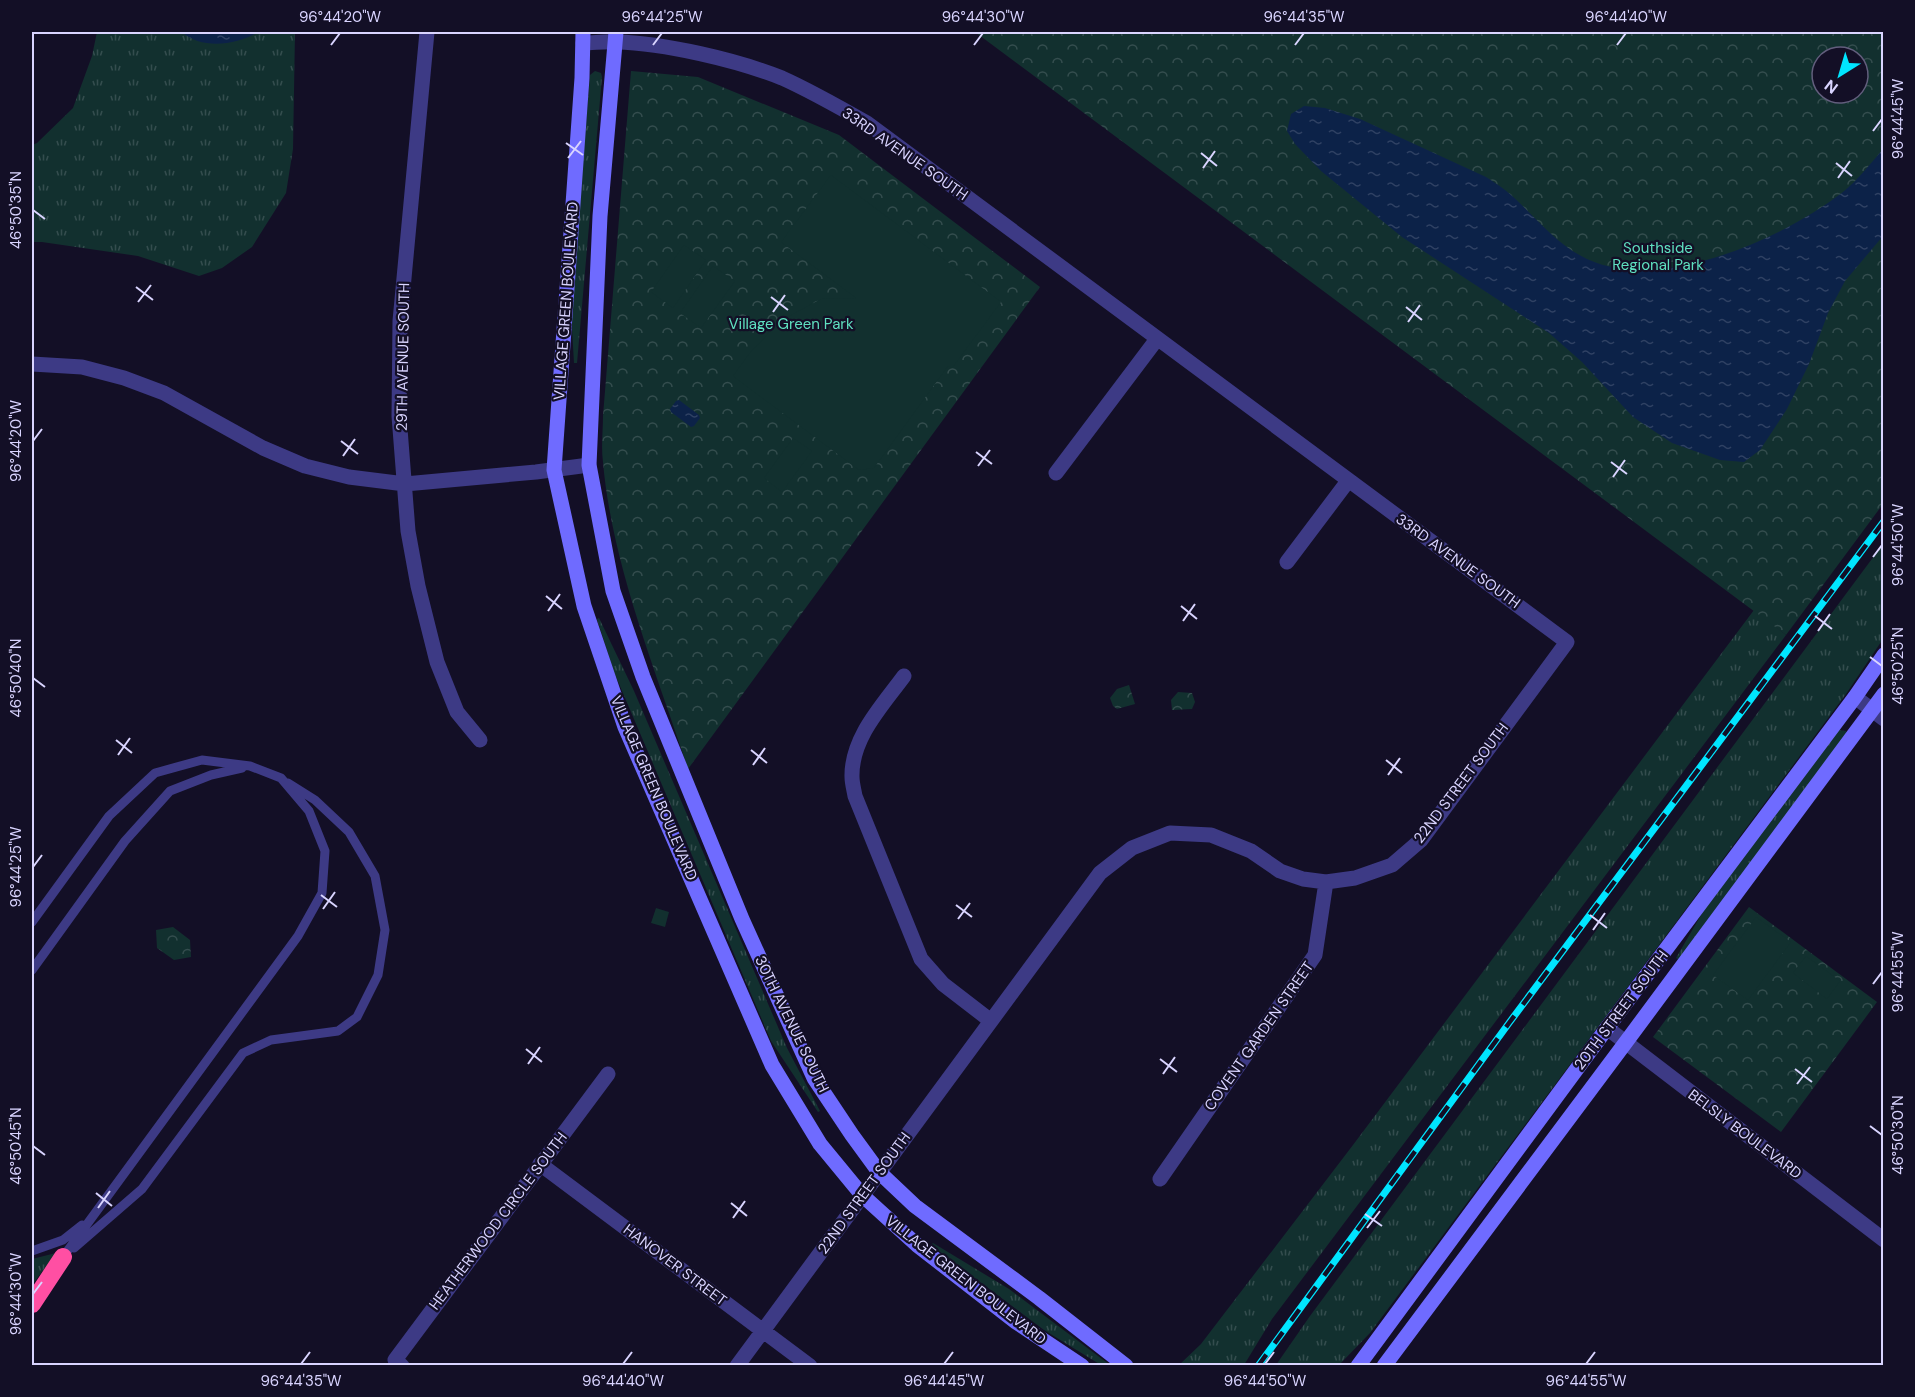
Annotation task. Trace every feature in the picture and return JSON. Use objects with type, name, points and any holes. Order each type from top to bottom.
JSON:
[{"type":"highway","points":[[32,1304],[63,1257]]},
{"type":"street","name":"29TH AVENUE SOUTH","points":[[427,32],[400,321],[399,416],[410,542],[418,586],[437,662],[457,712],[480,740]]},
{"type":"street","name":"33RD AVENUE SOUTH","points":[[583,37],[616,37],[731,62],[780,78],[826,99],[867,123],[1567,642]]},
{"type":"street","name":"VILLAGE GREEN BOULEVARD","points":[[583,37],[554,470],[584,606],[625,727],[772,1065],[820,1144],[862,1195],[890,1222],[1016,1322],[1082,1365]]},
{"type":"street","name":"VILLAGE GREEN BOULEVARD","points":[[616,37],[600,216],[589,465],[613,591],[643,677]]},
{"type":"street","points":[[1056,473],[1157,339]]},
{"type":"street","points":[[32,364],[82,367],[124,378],[164,393],[262,448],[305,466],[350,477],[405,484],[589,465]]},
{"type":"street","points":[[1287,562],[1348,481]]},
{"type":"street","name":"22ND STREET SOUTH","points":[[737,1365],[1100,873],[1132,848],[1170,833],[1210,835],[1251,852],[1280,871],[1302,879],[1326,882],[1355,878],[1392,865],[1420,840],[1567,642]]},
{"type":"street","name":"20TH STREET SOUTH","points":[[1358,1365],[1855,697],[1884,654]]},
{"type":"street","points":[[904,676],[867,726],[855,752],[852,777],[855,796],[921,959],[943,984],[991,1021]]},
{"type":"street","name":"30TH AVENUE SOUTH","points":[[643,677],[742,919],[814,1078],[879,1172],[915,1206],[1125,1365]]},
{"type":"street","name":"20TH STREET SOUTH","points":[[1384,1365],[1626,1042],[1878,715],[1884,694]]},
{"type":"street","points":[[1855,697],[1878,715]]},
{"type":"street","name":"COVENT GARDEN STREET","points":[[1160,1179],[1315,955],[1326,882]]},
{"type":"street","name":"BELSLY BOULEVARD","points":[[1607,1028],[1884,1240]]},
{"type":"street","name":"HEATHERWOOD CIRCLE SOUTH","points":[[402,1365],[395,1360],[608,1074]]},
{"type":"street","name":"HANOVER STREET","points":[[540,1164],[810,1365]]},
{"type":"street","points":[[1457,1230],[1475,1244]]},
{"type":"lane","points":[[32,922],[109,816],[155,773],[201,760],[250,766],[281,778],[315,800],[349,832],[375,876],[385,930],[378,975],[357,1017],[338,1031],[270,1040],[243,1053],[142,1189],[63,1257]]},
{"type":"lane","points":[[32,970],[125,841],[170,791],[211,775],[250,766]]},
{"type":"lane","points":[[63,1257],[298,936],[322,893],[324,851],[309,812],[281,778]]},
{"type":"lane","points":[[32,1251],[63,1240],[92,1217]]},
{"type":"green space","points":[[97,32],[295,32],[293,149],[286,193],[252,247],[222,268],[199,276],[138,256],[32,242],[32,145],[37,143],[73,108],[92,56]]},
{"type":"green space","name":"Southside Regional Park","points":[[975,32],[1883,32],[1883,504],[1786,635]]},
{"type":"green space","points":[[595,71],[601,73],[602,77],[577,363],[574,363],[571,311],[590,75]]},
{"type":"green space","name":"Village Green Park","points":[[631,71],[698,77],[839,135],[1040,287],[688,769],[625,579],[608,501],[602,456],[603,416]]},
{"type":"green space","points":[[831,175],[1001,302],[952,368],[948,366],[874,468],[859,470],[733,376],[749,354],[780,321],[821,299],[856,298],[781,242]]},
{"type":"green space","points":[[684,245],[706,260],[673,308],[651,292]]},
{"type":"green space","points":[[713,266],[735,281],[701,328],[680,313]]},
{"type":"green space","points":[[793,438],[812,451],[782,492],[764,478]]},
{"type":"green space","points":[[1883,544],[1883,639],[1846,694],[1370,1333],[1339,1365],[1276,1365],[1310,1316]]},
{"type":"green space","points":[[1754,610],[1786,635],[1272,1319],[1244,1365],[1178,1366],[1201,1344],[1353,1145]]},
{"type":"green space","points":[[599,618],[634,691],[787,1048],[820,1111],[818,1112],[771,1041],[614,672],[597,619]]},
{"type":"green space","points":[[1129,685],[1135,704],[1117,709],[1110,698],[1117,689]]},
{"type":"green space","points":[[1178,692],[1192,693],[1195,702],[1192,709],[1172,710],[1171,700]]},
{"type":"green space","points":[[1838,730],[1846,731],[1847,735],[1680,961],[1676,958],[1708,903]]},
{"type":"green space","points":[[1749,907],[1877,1002],[1781,1132],[1653,1037]]},
{"type":"green space","points":[[656,908],[669,912],[665,927],[651,923]]},
{"type":"green space","points":[[1756,917],[1791,942],[1748,1000],[1713,975]]},
{"type":"green space","points":[[173,927],[190,940],[191,957],[174,960],[157,948],[156,930]]},
{"type":"green space","points":[[1806,956],[1840,981],[1827,999],[1793,973]]},
{"type":"green space","points":[[933,1243],[1009,1289],[1110,1365],[1101,1365],[1044,1330],[931,1245]]},
{"type":"green space","points":[[56,1253],[32,1285],[32,1259]]},
{"type":"water","points":[[182,32],[258,32],[240,40],[220,44],[199,41]]},
{"type":"water","points":[[1304,106],[1325,108],[1360,119],[1486,177],[1503,188],[1558,240],[1583,257],[1597,263],[1626,269],[1658,269],[1692,264],[1759,241],[1790,226],[1843,192],[1883,149],[1883,236],[1845,281],[1828,313],[1809,364],[1787,409],[1760,450],[1744,462],[1720,460],[1672,443],[1633,417],[1582,362],[1549,333],[1402,237],[1321,171],[1295,144],[1287,131],[1291,114]]},
{"type":"water","points":[[679,400],[699,415],[700,418],[694,426],[691,427],[671,412],[670,409]]},
{"type":"railway","points":[[1258,1366],[1509,1023],[1884,521]]}]
